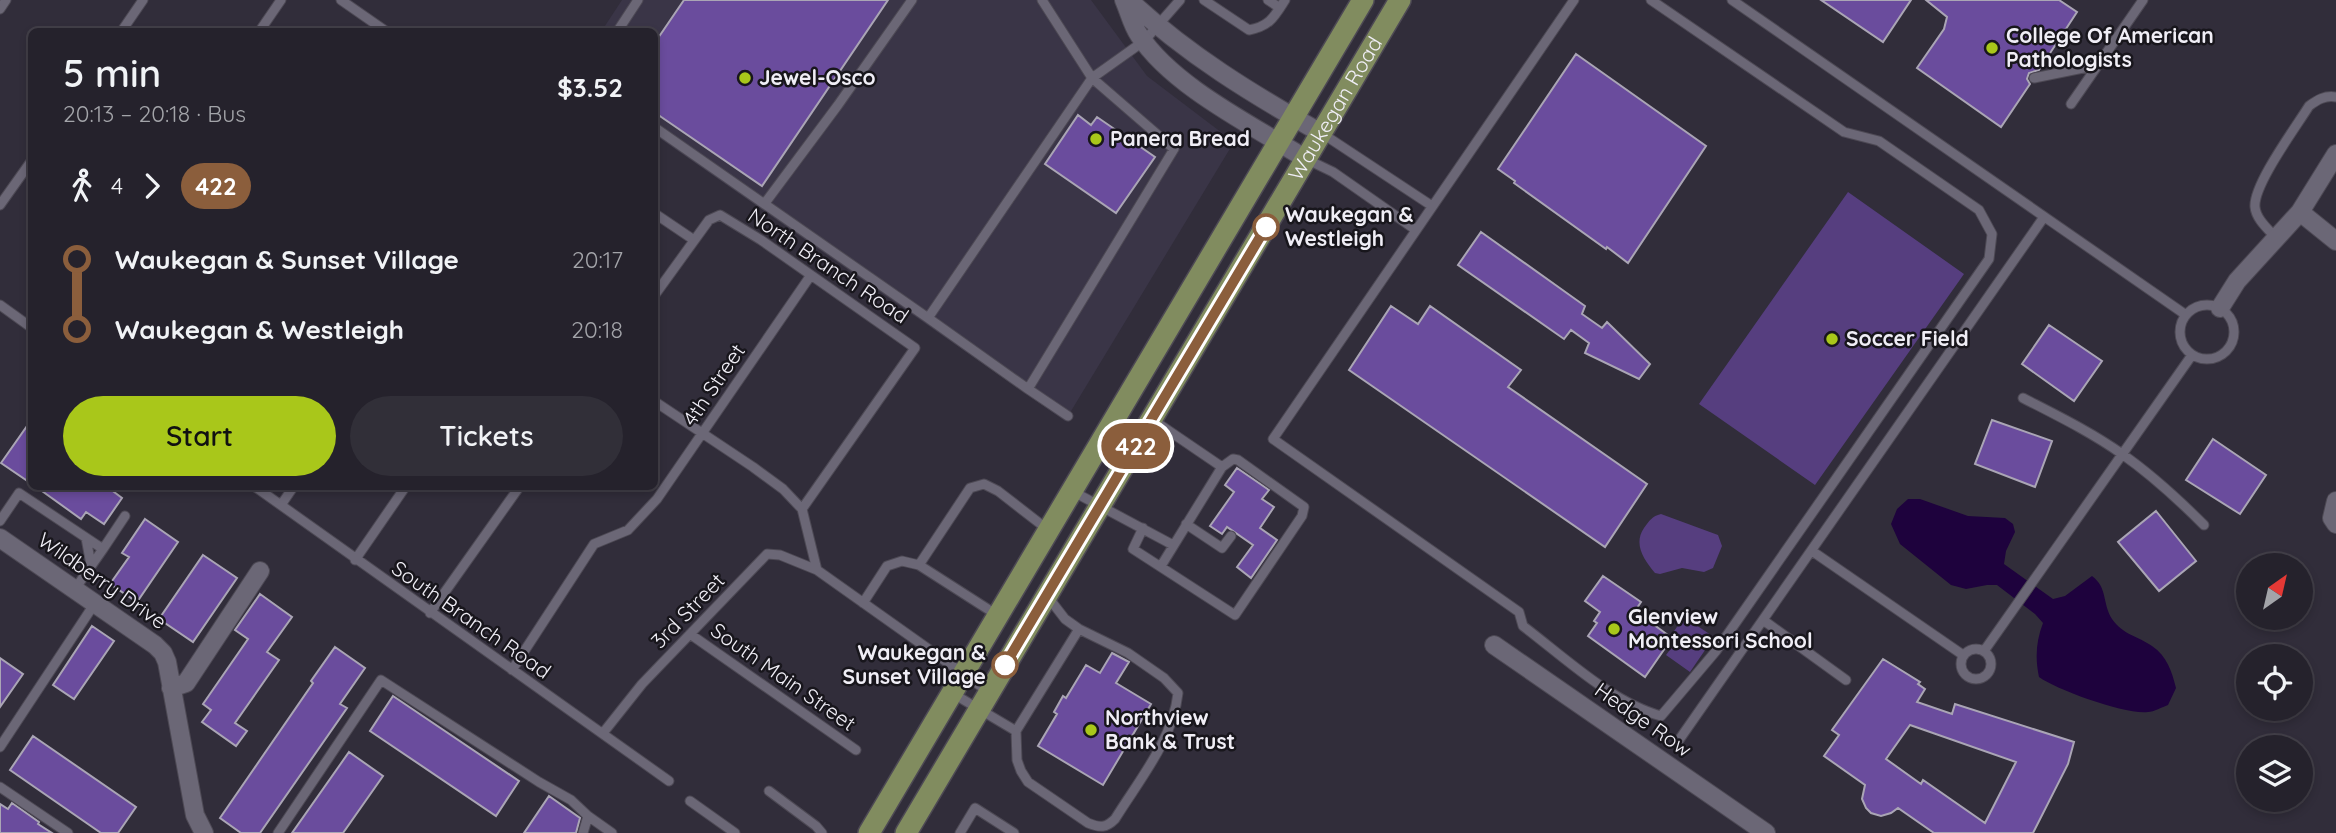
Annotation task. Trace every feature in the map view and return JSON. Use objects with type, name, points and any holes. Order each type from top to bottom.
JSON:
[{"type":"main road","name":"Waukegan Road","points":[[869,833],[1363,0]]},
{"type":"main road","name":"Waukegan Road","points":[[906,833],[1400,0]]},
{"type":"main road","points":[[1076,484],[1104,500]]},
{"type":"street","points":[[1127,0],[1198,57],[1321,133]]},
{"type":"street","points":[[1127,0],[1138,34],[1162,61],[1191,87],[1306,159]]},
{"type":"street","points":[[2220,308],[2237,281],[2300,212],[2336,154]]},
{"type":"street","points":[[2300,212],[2336,241]]},
{"type":"street","points":[[2336,500],[2332,518],[2336,524]]},
{"type":"street","name":"Wildberry Drive","points":[[0,538],[163,653],[195,815],[204,833]]},
{"type":"street","points":[[171,688],[186,683],[260,571]]},
{"type":"street","name":"Hedge Row","points":[[1494,645],[1766,833]]},
{"type":"lane","points":[[0,9],[6,0]]},
{"type":"lane","points":[[124,28],[143,0]]},
{"type":"lane","points":[[262,28],[281,0]]},
{"type":"lane","points":[[341,0],[380,28]]},
{"type":"lane","points":[[620,28],[638,0]]},
{"type":"lane","points":[[765,203],[912,0]]},
{"type":"lane","points":[[1028,389],[1174,149],[1092,78],[1042,0]]},
{"type":"lane","points":[[928,318],[1092,78],[1144,41],[1180,0]]},
{"type":"lane","points":[[1204,0],[1249,30],[1261,28],[1272,20],[1283,4],[1268,0]]},
{"type":"lane","points":[[1574,0],[1273,439],[1519,612],[1523,626],[1612,693],[1661,716],[1716,650],[1989,259],[1992,234],[1979,209],[1879,141],[1844,132],[1651,0]]},
{"type":"lane","points":[[1732,0],[2186,315]]},
{"type":"lane","points":[[2071,104],[2143,0]]},
{"type":"lane","points":[[2034,78],[2098,65]]},
{"type":"lane","points":[[2276,238],[2255,210],[2255,199],[2262,182],[2309,106],[2318,99],[2336,97]]},
{"type":"lane","points":[[658,130],[1069,416]]},
{"type":"lane","points":[[1321,133],[1432,206]]},
{"type":"lane","points":[[1306,159],[1333,172],[1416,230]]},
{"type":"lane","points":[[0,205],[28,166]]},
{"type":"lane","name":"North Branch Road","points":[[694,240],[709,220],[720,215],[915,348],[802,509]]},
{"type":"lane","points":[[658,216],[694,240],[658,290]]},
{"type":"lane","points":[[1679,740],[2044,217]]},
{"type":"lane","name":"4th Street","points":[[512,670],[594,544],[628,530],[657,499],[811,275]]},
{"type":"lane","points":[[0,305],[28,325]]},
{"type":"lane","points":[[2202,305],[2220,308],[2232,319],[2233,343],[2215,359],[2199,359],[2192,355],[2181,341],[2181,323],[2186,315],[2202,305]]},
{"type":"lane","points":[[1984,651],[2192,355]]},
{"type":"lane","points":[[2023,398],[2070,422],[2122,454],[2172,493],[2204,525]]},
{"type":"lane","points":[[658,404],[783,489],[802,509],[817,570],[963,674],[984,701],[1016,732]]},
{"type":"lane","points":[[1152,419],[1222,467]]},
{"type":"lane","points":[[1143,528],[1133,549],[1235,615],[1302,516],[1304,507],[1248,465],[1233,459],[1222,467],[1161,566]]},
{"type":"lane","points":[[919,565],[970,488],[984,484],[998,491],[1049,530]]},
{"type":"lane","name":"South Branch Road","points":[[260,490],[669,781]]},
{"type":"lane","points":[[281,505],[291,490]]},
{"type":"lane","points":[[355,560],[402,490]]},
{"type":"lane","points":[[430,612],[517,490]]},
{"type":"lane","points":[[0,521],[19,494],[103,549]]},
{"type":"lane","points":[[1104,500],[1143,528],[1173,545]]},
{"type":"lane","points":[[75,589],[125,516]]},
{"type":"lane","points":[[1186,524],[1222,548],[1231,536]]},
{"type":"lane","points":[[86,538],[92,565]]},
{"type":"lane","points":[[1812,551],[1963,655]]},
{"type":"lane","name":"3rd Street","points":[[603,733],[642,684],[767,554],[780,555],[817,570]]},
{"type":"lane","points":[[863,603],[887,566],[902,561],[919,565],[999,616]]},
{"type":"lane","points":[[1047,596],[1065,619],[1079,629],[1128,653],[1164,678],[1178,693],[1176,711],[1169,731],[1115,819],[1098,830],[1028,782],[1020,771],[1017,760],[1016,732],[1079,629]]},
{"type":"lane","points":[[0,747],[94,603]]},
{"type":"lane","points":[[1763,620],[1846,680]]},
{"type":"lane","name":"South Main Street","points":[[690,634],[856,750]]},
{"type":"lane","points":[[1975,649],[1984,651],[1991,664],[1988,674],[1979,679],[1969,678],[1962,671],[1963,655],[1975,649]]},
{"type":"lane","points":[[278,833],[381,680],[570,800],[612,833]]},
{"type":"lane","points":[[951,693],[984,701]]},
{"type":"lane","points":[[0,787],[68,833]]},
{"type":"lane","points":[[769,791],[822,833]]},
{"type":"lane","points":[[690,801],[736,833]]},
{"type":"lane","points":[[960,833],[975,808],[1014,833]]},
{"type":"lane","points":[[583,833],[588,816]]},
{"type":"shaded area","points":[[622,0],[1091,0],[1147,76],[1234,142],[1065,421],[658,137],[658,28],[604,28]]},
{"type":"shaded area","name":"Soccer Field","points":[[1848,192],[1964,274],[1815,485],[1699,404]]},
{"type":"shaded area","points":[[1908,499],[1920,499],[1968,516],[2005,518],[2013,524],[2015,532],[2006,551],[2004,564],[2053,599],[2065,596],[2092,576],[2103,591],[2109,613],[2116,624],[2152,646],[2165,659],[2176,688],[2168,705],[2150,712],[2124,710],[2076,695],[2039,677],[2037,650],[2043,623],[1997,585],[1966,589],[1951,585],[1900,544],[1891,524],[1897,509]]},
{"type":"shaded area","points":[[1661,514],[1718,535],[1722,546],[1713,568],[1704,572],[1682,568],[1655,573],[1644,557],[1640,540],[1649,521]]},
{"type":"shaded area","points":[[1684,617],[1714,637],[1690,672],[1666,655],[1678,639],[1672,634]]},
{"type":"building","name":"Jewel-Osco","points":[[684,0],[888,0],[762,186],[658,115],[658,38]]},
{"type":"building","points":[[1821,0],[1911,0],[1883,42]]},
{"type":"building","name":"College Of American Pathologists","points":[[1926,0],[2059,0],[2077,12],[2039,70],[2029,73],[2027,79],[2030,84],[2001,127],[1917,68],[1944,29],[1947,17]]},
{"type":"building","points":[[1576,54],[1706,146],[1628,263],[1498,169]]},
{"type":"building","points":[[1078,115],[1091,125],[1097,117],[1155,157],[1116,213],[1045,164]]},
{"type":"building","points":[[1481,232],[1585,306],[1582,314],[1602,328],[1607,322],[1650,364],[1639,379],[1585,353],[1589,343],[1571,330],[1564,339],[1458,265]]},
{"type":"building","points":[[1391,306],[1418,324],[1430,306],[1521,370],[1508,387],[1647,484],[1605,547],[1349,370]]},
{"type":"building","points":[[2049,325],[2102,361],[2074,401],[2022,364]]},
{"type":"building","points":[[1992,420],[2052,441],[2035,487],[1975,464]]},
{"type":"building","points":[[28,425],[28,481],[1,463]]},
{"type":"building","points":[[2213,439],[2266,475],[2240,514],[2186,480]]},
{"type":"building","points":[[1237,468],[1269,490],[1262,499],[1274,507],[1260,528],[1277,540],[1251,578],[1237,567],[1253,545],[1227,527],[1222,534],[1210,526],[1234,492],[1225,485]]},
{"type":"building","points":[[41,490],[111,490],[122,498],[104,524],[86,512],[81,519]]},
{"type":"building","points":[[2156,511],[2196,561],[2159,591],[2118,542]]},
{"type":"building","points":[[145,519],[178,542],[137,602],[110,584],[129,557],[122,553]]},
{"type":"building","points":[[203,555],[237,578],[193,642],[159,619]]},
{"type":"building","name":"Glenview Montessori School","points":[[1603,576],[1641,602],[1635,611],[1672,638],[1645,677],[1588,636],[1597,623],[1594,621],[1600,612],[1585,601]]},
{"type":"building","points":[[260,594],[292,617],[267,652],[279,660],[235,723],[247,731],[236,746],[202,722],[211,710],[203,704],[248,639],[235,630]]},
{"type":"building","points":[[92,626],[114,641],[74,699],[53,685]]},
{"type":"building","points":[[335,647],[365,668],[340,704],[347,708],[260,833],[241,833],[220,818]]},
{"type":"building","name":"Northview Bank & Trust","points":[[1112,653],[1129,662],[1116,683],[1151,704],[1103,785],[1038,746],[1057,714],[1054,712],[1063,696],[1066,698],[1086,665],[1100,673]]},
{"type":"building","points":[[0,658],[23,674],[0,707]]},
{"type":"building","points":[[1883,659],[1920,682],[1918,684],[1925,689],[1917,702],[1952,714],[1955,704],[2074,742],[2068,764],[2033,833],[1934,833],[1898,808],[1881,816],[1866,808],[1862,799],[1865,785],[1824,756],[1839,735],[1832,730]],"holes":[[[1910,725],[2016,762],[1985,823],[1923,780],[1921,784],[1886,759]]]},
{"type":"building","points":[[393,696],[519,781],[496,816],[370,731]]},
{"type":"building","points":[[33,736],[136,807],[118,833],[101,833],[10,770]]},
{"type":"building","points":[[349,752],[383,776],[343,833],[292,833]]},
{"type":"building","points":[[549,796],[580,818],[576,833],[524,833]]},
{"type":"building","points":[[12,803],[52,833],[0,833],[0,804],[8,809]]},
{"type":"bus line","name":"422","points":[[1005,665],[1266,227]]},
{"type":"place","name":"College Of American Pathologists","points":[[1992,48]]},
{"type":"place","name":"Jewel-Osco","points":[[745,78]]},
{"type":"place","name":"Panera Bread","points":[[1096,139]]},
{"type":"place","name":"Waukegan & Westleigh","points":[[1266,227]]},
{"type":"place","name":"Soccer Field","points":[[1832,339]]},
{"type":"place","name":"Glenview Montessori School","points":[[1614,629]]},
{"type":"place","name":"Waukegan & Sunset Village","points":[[1005,665]]},
{"type":"place","name":"Northview Bank & Trust","points":[[1091,730]]}]
